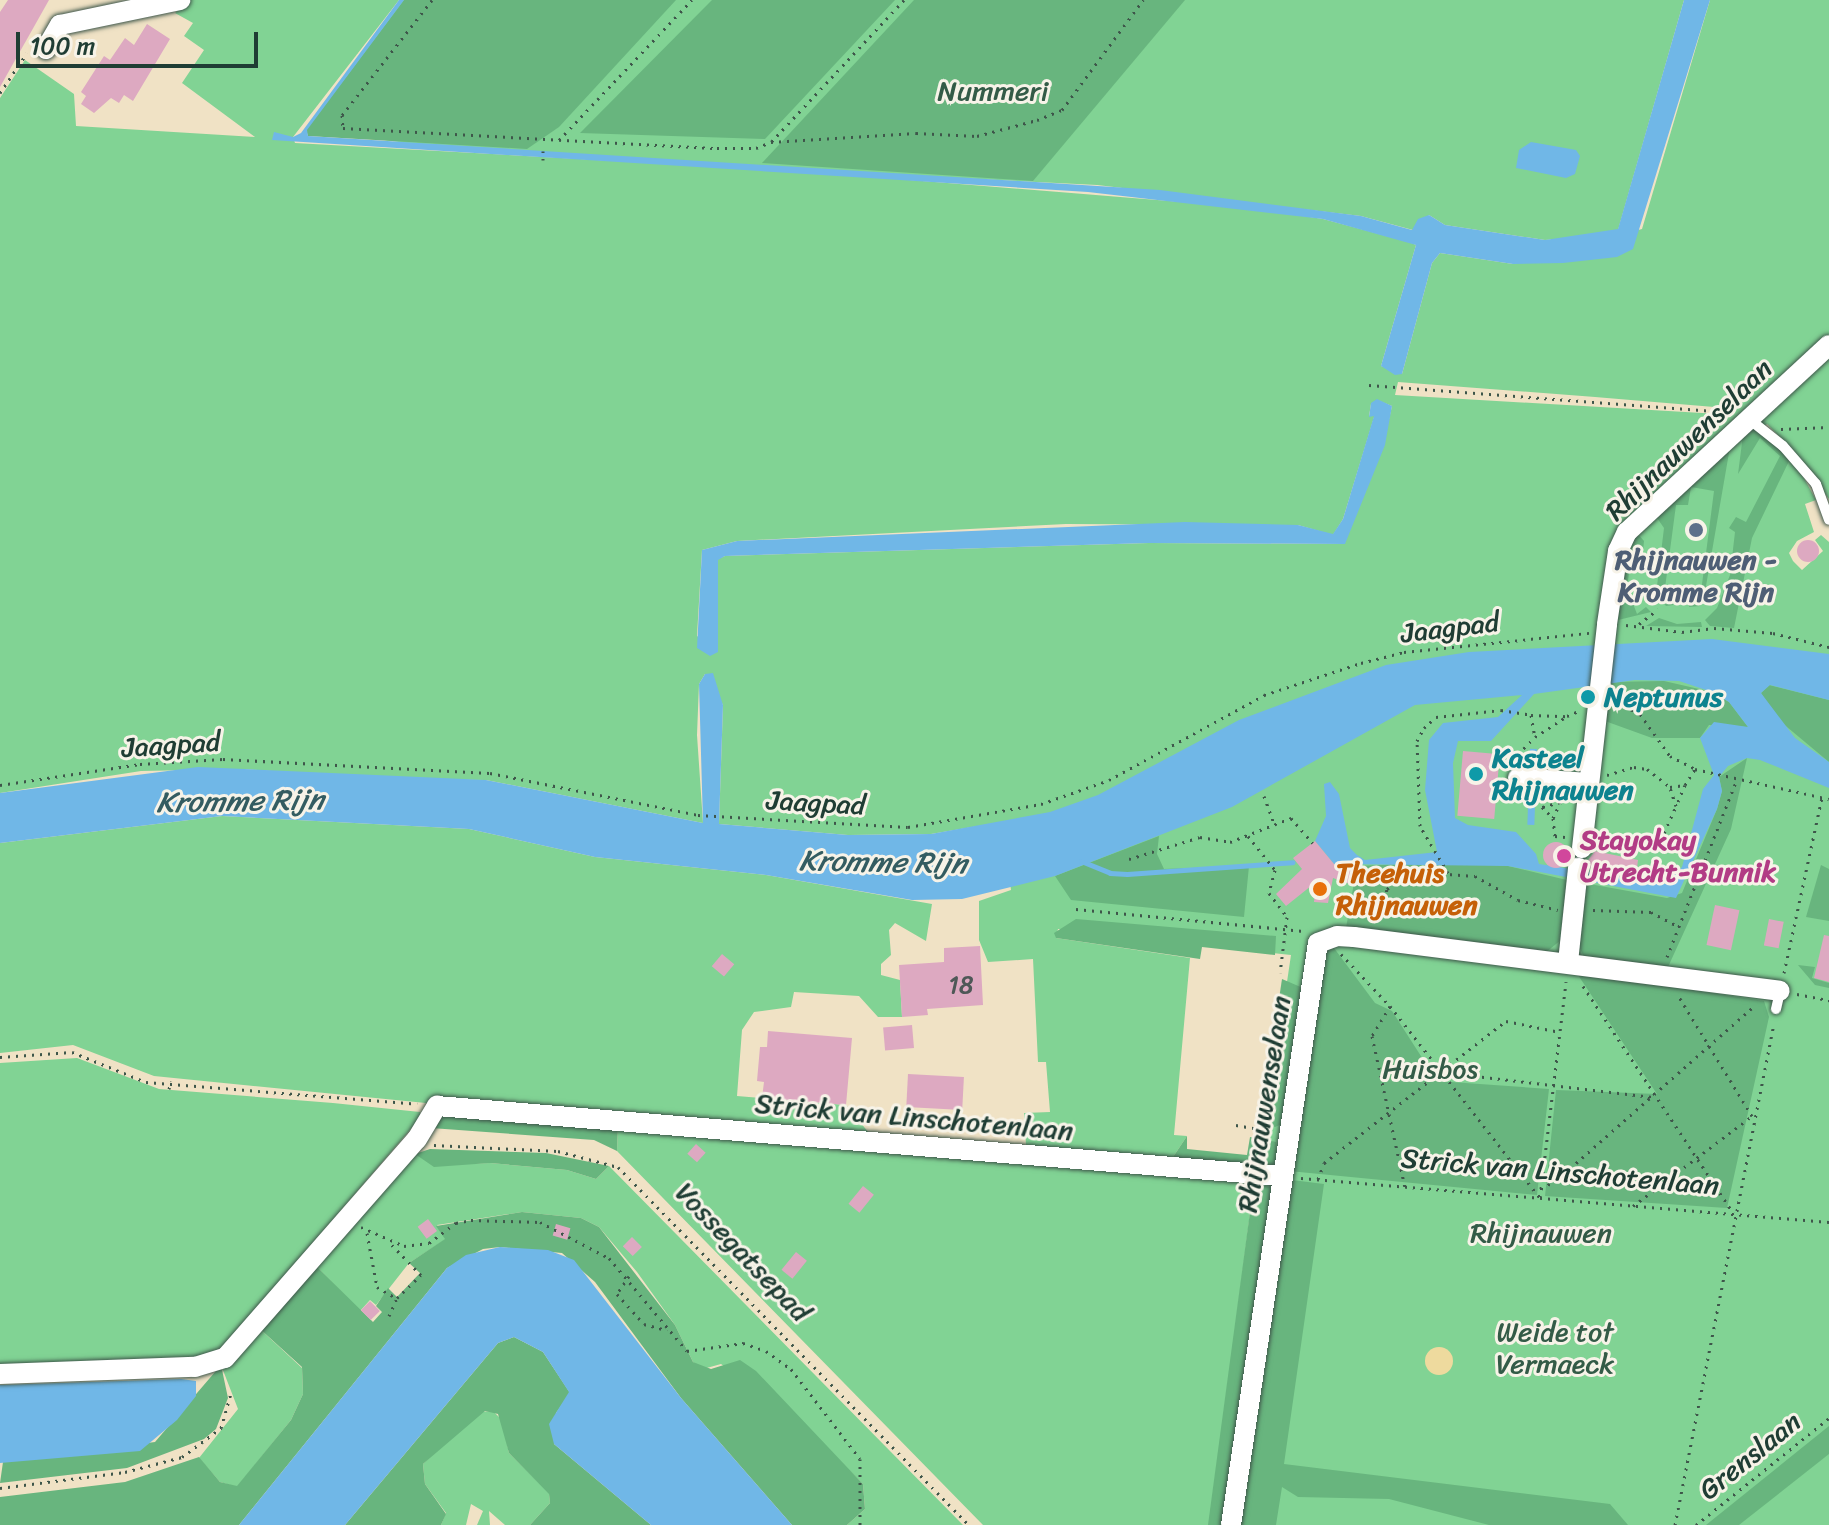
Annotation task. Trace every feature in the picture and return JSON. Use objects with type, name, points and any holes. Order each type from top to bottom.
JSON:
[{"type":"street","points":[[46,49],[60,25],[180,0]]},
{"type":"street","name":"Rhijnauwenselaan","points":[[1599,696],[1603,630],[1618,551],[1627,532],[1829,345]]},
{"type":"street","points":[[1568,962],[1599,696]]},
{"type":"street","points":[[1523,789],[1544,779],[1589,784]]},
{"type":"street","points":[[1326,938],[1354,937],[1758,988],[1778,1000]]},
{"type":"street","name":"Rhijnauwenselaan","points":[[1231,1525],[1316,949],[1326,938]]},
{"type":"street","points":[[0,1374],[210,1366],[257,1328],[417,1139],[437,1106]]},
{"type":"street","name":"Strick van Linschotenlaan","points":[[437,1106],[1281,1176]]},
{"type":"lane","points":[[1749,419],[1770,434],[1816,484],[1829,520]]},
{"type":"path","points":[[432,0],[342,115],[343,128],[717,148],[756,148],[771,142],[916,133],[977,136],[1062,110],[1143,0]]},
{"type":"path","points":[[559,140],[692,0]]},
{"type":"path","points":[[771,142],[904,0]]},
{"type":"path","points":[[0,93],[30,49],[46,49]]},
{"type":"path","points":[[543,151],[543,160]]},
{"type":"path","points":[[1369,385],[1727,411]]},
{"type":"path","points":[[1770,434],[1796,426],[1829,427]]},
{"type":"path","points":[[1637,626],[1658,609]]},
{"type":"path","name":"Jaagpad","points":[[0,785],[140,764],[223,759],[490,773],[698,815],[908,827],[987,816],[1109,780],[1264,695],[1404,652],[1581,630],[1585,635],[1637,626],[1773,633],[1829,647]]},
{"type":"path","points":[[1518,754],[1535,737],[1599,696],[1629,704],[1670,756],[1695,769],[1829,799]]},
{"type":"path","points":[[1448,873],[1420,826],[1416,801],[1417,741],[1436,717],[1501,710],[1567,716]]},
{"type":"path","points":[[1531,715],[1535,737]]},
{"type":"path","points":[[1589,784],[1620,768],[1647,769],[1670,787],[1676,806]]},
{"type":"path","points":[[1523,789],[1553,818],[1555,836],[1579,863],[1622,848],[1652,845],[1669,827],[1685,785],[1695,769]]},
{"type":"path","points":[[1737,779],[1677,926],[1661,976],[1709,1048],[1720,1057],[1752,1116]]},
{"type":"path","points":[[1670,787],[1685,785]]},
{"type":"path","points":[[1264,796],[1274,824]]},
{"type":"path","points":[[1675,1525],[1752,1116],[1822,797]]},
{"type":"path","points":[[1540,807],[1560,802]]},
{"type":"path","points":[[1129,859],[1200,837],[1230,842],[1291,818],[1313,843]]},
{"type":"path","points":[[1248,836],[1275,870],[1269,893],[1287,917],[1280,973]]},
{"type":"path","points":[[1354,937],[1381,915],[1387,889],[1402,877],[1448,873],[1475,876],[1518,900],[1574,912],[1632,908],[1651,912],[1677,926]]},
{"type":"path","points":[[1076,909],[1285,929],[1326,938],[1390,1006],[1540,1198]]},
{"type":"path","points":[[1540,1198],[1568,962]]},
{"type":"path","points":[[1568,962],[1653,1097],[1734,1215]]},
{"type":"path","points":[[1541,1189],[1709,1048],[1754,1006],[1758,988]]},
{"type":"path","points":[[1778,1000],[1829,1000]]},
{"type":"path","points":[[1390,1006],[1372,1036],[1405,1187]]},
{"type":"path","points":[[1318,1179],[1324,1163],[1506,1021],[1560,1032]]},
{"type":"path","points":[[0,1057],[72,1052],[146,1082],[437,1106]]},
{"type":"path","points":[[1441,1072],[1653,1097]]},
{"type":"path","points":[[1633,1206],[1693,1155],[1752,1116]]},
{"type":"path","points":[[1236,1125],[1288,1135]]},
{"type":"path","name":"Vossegatsepad","points":[[417,1139],[429,1145],[558,1151],[618,1167],[969,1525]]},
{"type":"path","name":"Strick van Linschotenlaan","points":[[1281,1176],[1829,1222]]},
{"type":"path","points":[[355,1209],[367,1233],[377,1287],[397,1298]]},
{"type":"path","points":[[391,1244],[429,1243],[456,1223],[471,1220],[540,1222],[609,1258],[629,1276],[667,1330],[687,1351],[743,1343],[791,1369],[863,1465],[860,1525]]},
{"type":"path","points":[[367,1233],[391,1244],[421,1275],[397,1298],[389,1316]]},
{"type":"path","points":[[629,1276],[617,1294],[644,1324],[667,1330]]},
{"type":"path","points":[[0,1488],[125,1472],[182,1457],[221,1428],[231,1394]]},
{"type":"path","name":"Grenslaan","points":[[1696,1525],[1829,1418]]},
{"type":"green space","points":[[189,0],[399,0],[293,137],[295,143],[686,165],[464,151],[305,129],[402,0],[1684,0],[1618,230],[1602,235],[1545,240],[1445,225],[1429,215],[1413,230],[1361,216],[1097,185],[774,169],[1243,207],[1323,219],[1409,242],[1416,245],[1381,366],[1402,374],[1432,263],[1440,253],[1513,264],[1642,229],[1710,0],[1829,0],[1829,499],[1789,446],[1767,424],[1759,430],[1800,471],[1816,500],[1805,504],[1814,532],[1797,541],[1789,553],[1793,561],[1802,570],[1823,551],[1815,540],[1821,535],[1829,542],[1829,1525],[983,1525],[617,1151],[618,1126],[1254,1182],[1235,1331],[1291,955],[1058,929],[1056,938],[1190,958],[1174,1135],[1187,1136],[1171,1160],[1026,1145],[1024,1113],[1050,1112],[1046,1062],[1038,1062],[1033,959],[988,962],[979,940],[979,901],[1011,890],[1002,822],[931,834],[848,835],[719,824],[723,705],[705,674],[699,684],[697,735],[703,823],[486,780],[380,779],[244,769],[141,771],[0,793],[0,98],[25,60],[74,94],[76,126],[255,137],[182,83],[204,50],[184,36],[193,23],[175,13]],"holes":[[[1398,382],[1595,397],[1726,408],[1719,414],[1395,395]],[[1377,400],[1392,406],[1383,446],[1344,544],[1149,543],[725,556],[718,559],[718,652],[697,636],[702,550],[737,541],[1066,524],[1298,525],[1333,535],[1343,519],[1375,414],[1369,416],[1371,404]]]},
{"type":"green space","points":[[404,0],[676,0],[559,127],[527,149],[308,136],[306,130]]},
{"type":"green space","points":[[712,0],[895,0],[765,139],[580,133]]},
{"type":"green space","name":"Nummeri","points":[[914,0],[1185,0],[1033,181],[762,163]]},
{"type":"green space","points":[[1754,425],[1790,459],[1752,538],[1734,628],[1710,626],[1705,620],[1717,608],[1730,575],[1735,532],[1729,528],[1736,517],[1746,522],[1780,456],[1760,438],[1738,474],[1743,435]]},
{"type":"green space","points":[[1730,447],[1706,586],[1710,588],[1700,606],[1689,607],[1688,591],[1701,592],[1714,491],[1691,487],[1688,505],[1676,505],[1665,588],[1677,592],[1673,605],[1666,606],[1651,587],[1657,586],[1664,528],[1655,515]]},
{"type":"green space","points":[[1637,533],[1644,541],[1643,551],[1632,550],[1627,588],[1637,614],[1646,607],[1651,612],[1614,621],[1621,561]]},
{"type":"green space","points":[[1659,618],[1677,624],[1701,622],[1702,627],[1646,626]]},
{"type":"green space","points":[[1664,681],[1712,692],[1729,702],[1748,727],[1709,725],[1700,738],[1652,738],[1605,721],[1609,682]]},
{"type":"green space","points":[[1769,685],[1829,700],[1829,762],[1775,717],[1761,693]]},
{"type":"green space","points":[[1747,758],[1731,829],[1668,967],[1584,957],[1577,942],[1584,883],[1667,898],[1682,893],[1717,809],[1722,791],[1719,777]]},
{"type":"green space","points":[[222,816],[469,829],[595,857],[766,875],[932,904],[926,941],[895,923],[889,930],[891,955],[881,964],[881,975],[900,980],[902,1017],[878,1017],[859,996],[794,992],[791,1007],[754,1012],[742,1030],[737,1096],[846,1105],[869,1133],[436,1104],[154,1076],[73,1045],[0,1053],[0,843]]},
{"type":"green space","points":[[1159,836],[1157,854],[1164,869],[1249,866],[1244,917],[1071,900],[1055,876]]},
{"type":"green space","points":[[1450,862],[1508,866],[1571,881],[1561,940],[1545,953],[1346,928],[1357,866]]},
{"type":"green space","points":[[1821,865],[1829,869],[1829,921],[1806,917]]},
{"type":"green space","points":[[1076,919],[1276,936],[1275,955],[1202,947],[1200,959],[1056,938],[1054,933]]},
{"type":"green space","points":[[1331,944],[1375,1003],[1392,1011],[1437,1081],[1549,1089],[1537,1195],[1289,1171],[1320,960]]},
{"type":"green space","points":[[1798,965],[1815,967],[1812,978],[1829,983],[1829,988],[1815,985]]},
{"type":"green space","points":[[1576,972],[1764,1001],[1769,1017],[1727,1208],[1545,1196],[1556,1090],[1657,1094]]},
{"type":"green space","points":[[1282,979],[1303,988],[1282,1124],[1275,1127],[1261,1119]]},
{"type":"green space","points":[[77,1058],[159,1089],[420,1112],[421,1117],[212,1360],[0,1369],[0,1063]]},
{"type":"green space","points":[[441,1114],[618,1126],[617,1151],[594,1140],[431,1128]]},
{"type":"green space","points":[[1187,1136],[1187,1149],[1247,1155],[1250,1137],[1276,1142],[1278,1160],[1269,1168],[1171,1160]]},
{"type":"green space","points":[[430,1149],[546,1153],[609,1166],[596,1179],[567,1170],[490,1163],[434,1167],[415,1154]]},
{"type":"green space","points":[[415,1154],[437,1165],[490,1163],[567,1170],[596,1179],[609,1166],[963,1525],[847,1525],[865,1509],[863,1484],[798,1418],[721,1364],[703,1369],[693,1362],[675,1325],[637,1272],[599,1227],[581,1218],[522,1212],[437,1225],[446,1239],[409,1263],[376,1305],[370,1300],[360,1311],[314,1264]]},
{"type":"green space","points":[[1292,1180],[1324,1184],[1284,1464],[1610,1504],[1628,1525],[1489,1525],[1389,1499],[1298,1497],[1282,1487],[1276,1525],[1241,1525],[1270,1334],[1285,1191]]},
{"type":"green space","points":[[1254,1182],[1272,1188],[1224,1525],[1208,1525]]},
{"type":"green space","points":[[522,1212],[581,1218],[599,1227],[675,1325],[693,1362],[711,1369],[740,1360],[756,1371],[863,1484],[865,1509],[847,1525],[792,1525],[681,1398],[595,1282],[562,1253],[500,1247],[483,1249],[447,1268],[239,1525],[0,1525],[0,1497],[125,1482],[199,1457],[220,1482],[237,1486],[291,1420],[303,1394],[302,1367],[260,1329],[314,1264],[373,1322],[382,1312],[376,1306],[388,1288],[397,1297],[420,1273],[409,1263],[445,1239],[436,1226]]},
{"type":"green space","points":[[260,1329],[302,1368],[303,1394],[291,1420],[237,1487],[220,1482],[199,1458],[238,1409],[221,1365]]},
{"type":"green space","points":[[514,1337],[543,1352],[570,1393],[556,1413],[554,1444],[651,1525],[530,1525],[550,1503],[549,1494],[509,1453],[498,1414],[485,1411],[423,1464],[425,1484],[446,1514],[441,1525],[345,1525],[498,1343]]},
{"type":"green space","points":[[221,1365],[228,1398],[216,1429],[204,1439],[127,1468],[0,1483],[3,1462],[155,1442]]},
{"type":"green space","points":[[493,1411],[502,1420],[509,1453],[549,1493],[550,1503],[530,1525],[505,1525],[489,1511],[490,1525],[477,1525],[483,1511],[471,1504],[466,1525],[441,1525],[446,1513],[425,1484],[423,1464],[478,1412]]},
{"type":"green space","points":[[1829,1426],[1829,1454],[1739,1525],[1706,1525]]},
{"type":"sand","points":[[1439,1347],[1449,1351],[1453,1361],[1449,1371],[1439,1375],[1429,1371],[1425,1361],[1429,1351]]},
{"type":"water","points":[[399,0],[404,0],[307,130],[308,136],[1160,190],[1361,216],[1412,230],[1418,219],[1429,215],[1445,225],[1545,240],[1618,229],[1684,0],[1710,0],[1633,249],[1617,257],[1563,263],[1513,264],[1440,253],[1432,263],[1402,374],[1395,375],[1381,366],[1416,245],[1323,219],[1088,192],[272,140],[274,132],[293,137],[301,133]]},
{"type":"water","points":[[1531,142],[1576,150],[1580,156],[1575,174],[1566,178],[1516,168],[1519,150]]},
{"type":"water","points":[[1377,399],[1392,406],[1385,445],[1345,544],[1149,543],[725,556],[718,560],[718,652],[710,656],[697,648],[702,550],[737,541],[1185,522],[1298,525],[1333,534],[1343,519],[1374,416],[1369,417],[1371,403]]},
{"type":"water","name":"Kromme Rijn","points":[[1712,639],[1829,654],[1829,700],[1770,685],[1761,693],[1795,738],[1829,762],[1829,788],[1760,760],[1747,758],[1728,766],[1719,777],[1722,791],[1717,809],[1676,898],[1508,866],[1334,864],[1315,841],[1326,816],[1324,784],[1330,782],[1339,794],[1350,848],[1357,855],[1365,860],[1437,852],[1425,790],[1429,740],[1443,723],[1498,717],[1522,695],[1415,705],[1232,807],[1055,876],[962,899],[912,900],[766,875],[595,857],[469,829],[222,816],[0,843],[0,793],[198,767],[486,780],[703,823],[699,684],[705,674],[713,673],[723,705],[719,824],[848,835],[931,834],[1050,812],[1098,795],[1239,720],[1386,665],[1469,652]],"holes":[[[1635,680],[1679,681],[1712,692],[1729,702],[1748,727],[1714,722],[1700,738],[1714,775],[1703,789],[1682,867],[1666,884],[1539,864],[1536,854],[1516,832],[1468,825],[1455,818],[1453,763],[1458,741],[1491,741],[1534,694]]]},
{"type":"water","points":[[1530,749],[1537,749],[1534,825],[1527,825]]},
{"type":"water","points":[[500,1247],[548,1250],[574,1260],[681,1398],[792,1525],[651,1525],[554,1444],[549,1424],[569,1392],[543,1352],[514,1337],[498,1343],[345,1525],[239,1525],[447,1268],[466,1255]]},
{"type":"water","points":[[196,1381],[196,1396],[177,1420],[140,1451],[0,1463],[0,1385]]},
{"type":"building","points":[[8,0],[49,0],[0,87],[0,12]]},
{"type":"building","points":[[147,24],[170,39],[133,101],[124,95],[119,103],[111,98],[94,113],[81,104],[86,96],[81,92],[104,56],[110,60],[125,38],[134,45]]},
{"type":"building","points":[[1808,540],[1816,543],[1819,551],[1816,559],[1808,562],[1800,559],[1797,551],[1800,543]]},
{"type":"building","points":[[1463,751],[1500,754],[1494,819],[1457,816]]},
{"type":"building","points":[[1315,841],[1334,864],[1357,866],[1355,886],[1333,878],[1328,903],[1314,902],[1316,882],[1286,906],[1276,894],[1302,869],[1293,858]]},
{"type":"building","points":[[1556,842],[1565,846],[1569,855],[1565,864],[1556,868],[1547,864],[1543,855],[1547,846]]},
{"type":"building","points":[[1595,851],[1638,860],[1636,877],[1591,870],[1588,860]]},
{"type":"building","points":[[1715,905],[1739,910],[1731,950],[1706,945]]},
{"type":"building","points":[[1769,919],[1784,922],[1779,948],[1764,946]]},
{"type":"building","points":[[1824,935],[1829,936],[1829,982],[1814,978]]},
{"type":"building","points":[[980,946],[983,1005],[927,1009],[928,1015],[902,1017],[899,965],[944,962],[944,948]]},
{"type":"building","points":[[722,954],[734,964],[724,977],[712,966]]},
{"type":"building","points":[[912,1025],[914,1048],[885,1050],[883,1028]]},
{"type":"building","points":[[768,1031],[852,1038],[846,1105],[762,1098],[764,1082],[757,1081],[760,1047],[767,1047]]},
{"type":"building","points":[[908,1074],[964,1077],[962,1110],[906,1107]]},
{"type":"building","points":[[696,1144],[706,1153],[697,1162],[687,1154]]},
{"type":"building","points":[[863,1186],[874,1195],[859,1213],[849,1204]]},
{"type":"building","points":[[428,1219],[437,1231],[427,1239],[418,1227]]},
{"type":"building","points":[[556,1224],[570,1228],[567,1240],[553,1236]]},
{"type":"building","points":[[632,1237],[642,1247],[633,1256],[623,1246]]},
{"type":"building","points":[[796,1252],[807,1261],[792,1279],[782,1270]]},
{"type":"building","points":[[370,1301],[380,1311],[371,1320],[361,1310]]},
{"type":"waterway","points":[[1081,861],[1110,873],[1127,874],[1293,862]]},
{"type":"place","name":"Rhijnauwen - Kromme Rijn","points":[[1696,530]]},
{"type":"place","name":"Neptunus","points":[[1588,697]]},
{"type":"place","name":"Kasteel Rhijnauwen","points":[[1476,774]]},
{"type":"place","name":"Stayokay Utrecht-Bunnik","points":[[1564,856]]},
{"type":"place","name":"Theehuis Rhijnauwen","points":[[1320,889]]},
{"type":"park label","name":"Huisbos","points":[[1430,1069]]},
{"type":"park label","name":"Rhijnauwen","points":[[1541,1233]]},
{"type":"park label","name":"Weide tot Vermaeck","points":[[1555,1348]]}]
